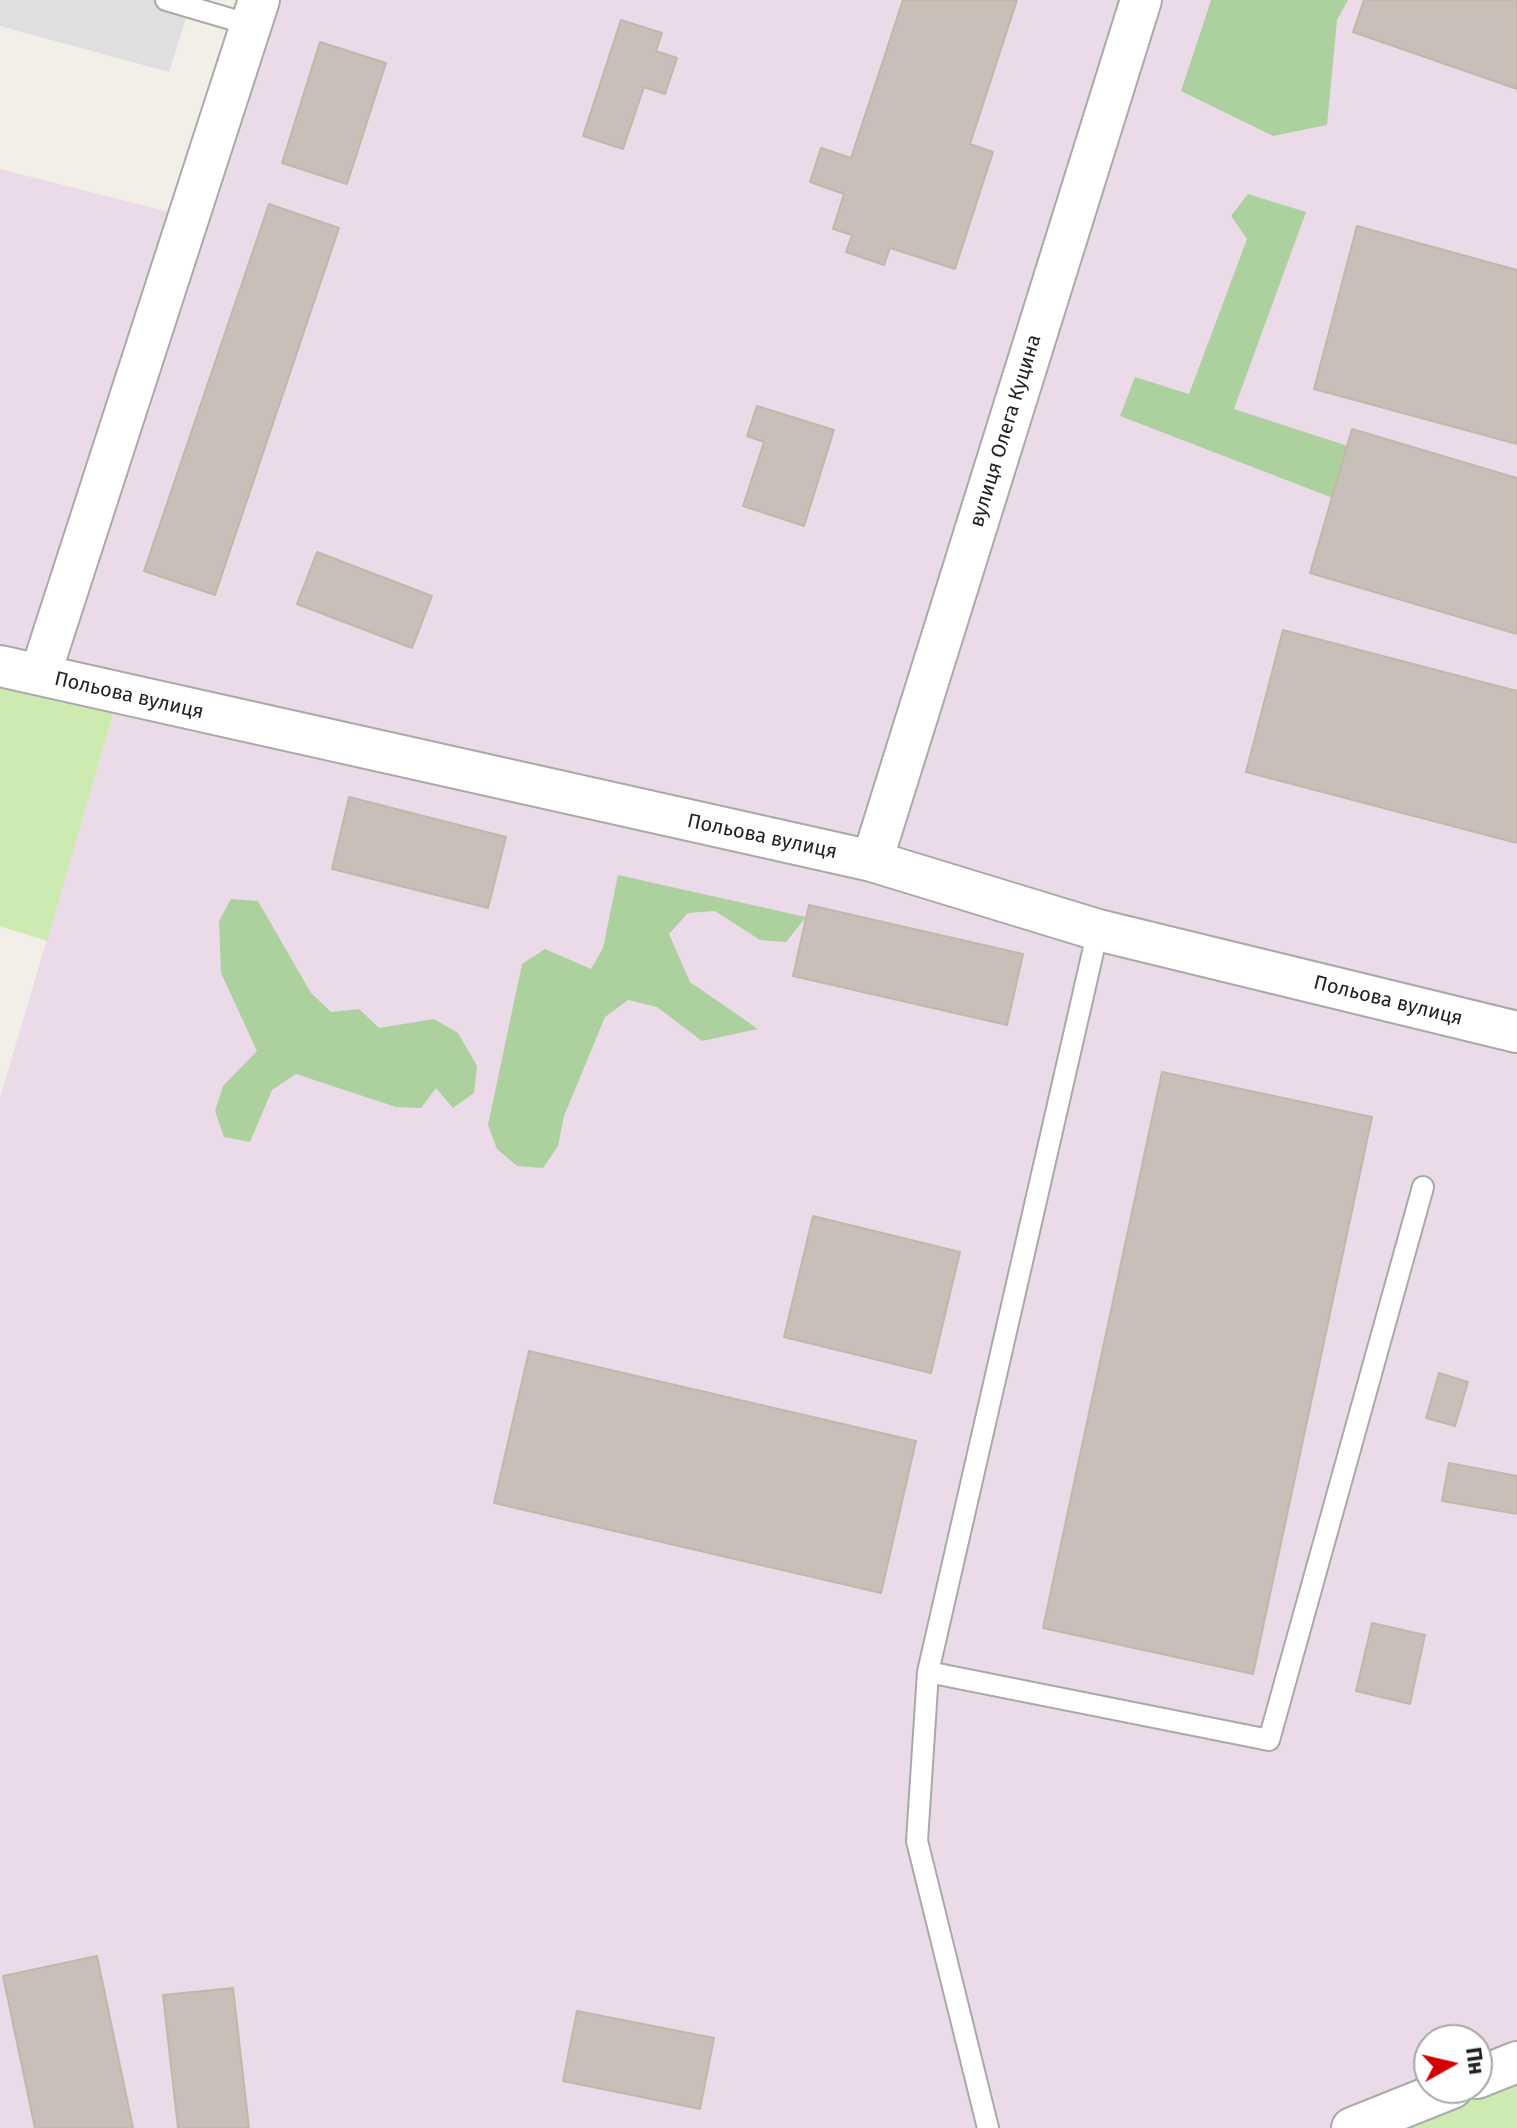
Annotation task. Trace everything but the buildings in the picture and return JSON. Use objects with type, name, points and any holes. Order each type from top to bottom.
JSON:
[{"type":"street","name":"вулиця Олега Куцина","points":[[872,861],[1141,0]]},
{"type":"street","points":[[40,675],[255,12]]},
{"type":"street","name":"Польова вулиця","points":[[0,666],[872,861],[1098,930],[1517,1032]]},
{"type":"street","points":[[1493,2072],[1517,2062]]},
{"type":"street","points":[[1352,2128],[1413,2104]]},
{"type":"lane","points":[[166,0],[255,12]]},
{"type":"lane","points":[[988,2128],[917,1841],[928,1672],[1098,930]]},
{"type":"lane","points":[[928,1672],[1269,1740],[1423,1187]]},
{"type":"shaded area","points":[[0,0],[192,0],[169,72],[0,26]]},
{"type":"shaded area","points":[[259,0],[1517,0],[1517,2062],[1493,2072],[1493,2024],[1413,2024],[1413,2096],[1352,2128],[0,2128],[0,1098],[119,695],[0,666],[0,169],[189,217]]},
{"type":"green space","points":[[1211,0],[1348,0],[1337,20],[1327,125],[1273,136],[1181,91]]},
{"type":"green space","points":[[1248,194],[1306,212],[1234,409],[1517,501],[1346,503],[1120,416],[1135,377],[1189,394],[1247,239],[1231,216]]},
{"type":"green space","points":[[0,667],[119,694],[47,941],[0,926]]},
{"type":"green space","points":[[618,875],[806,917],[786,942],[760,940],[715,911],[688,913],[669,934],[690,982],[758,1029],[702,1041],[657,1007],[628,1000],[605,1017],[564,1116],[558,1146],[543,1168],[517,1166],[497,1149],[488,1125],[522,964],[545,949],[591,969],[603,948]]},
{"type":"green space","points":[[231,899],[258,901],[311,993],[331,1012],[359,1009],[379,1028],[434,1019],[458,1033],[477,1066],[474,1093],[453,1108],[436,1088],[421,1108],[396,1107],[296,1074],[272,1090],[250,1142],[224,1137],[215,1111],[223,1086],[257,1051],[221,973],[219,921]]},
{"type":"green space","points":[[1517,2062],[1517,2128],[1352,2128],[1413,2104],[1493,2104],[1493,2072]]}]
